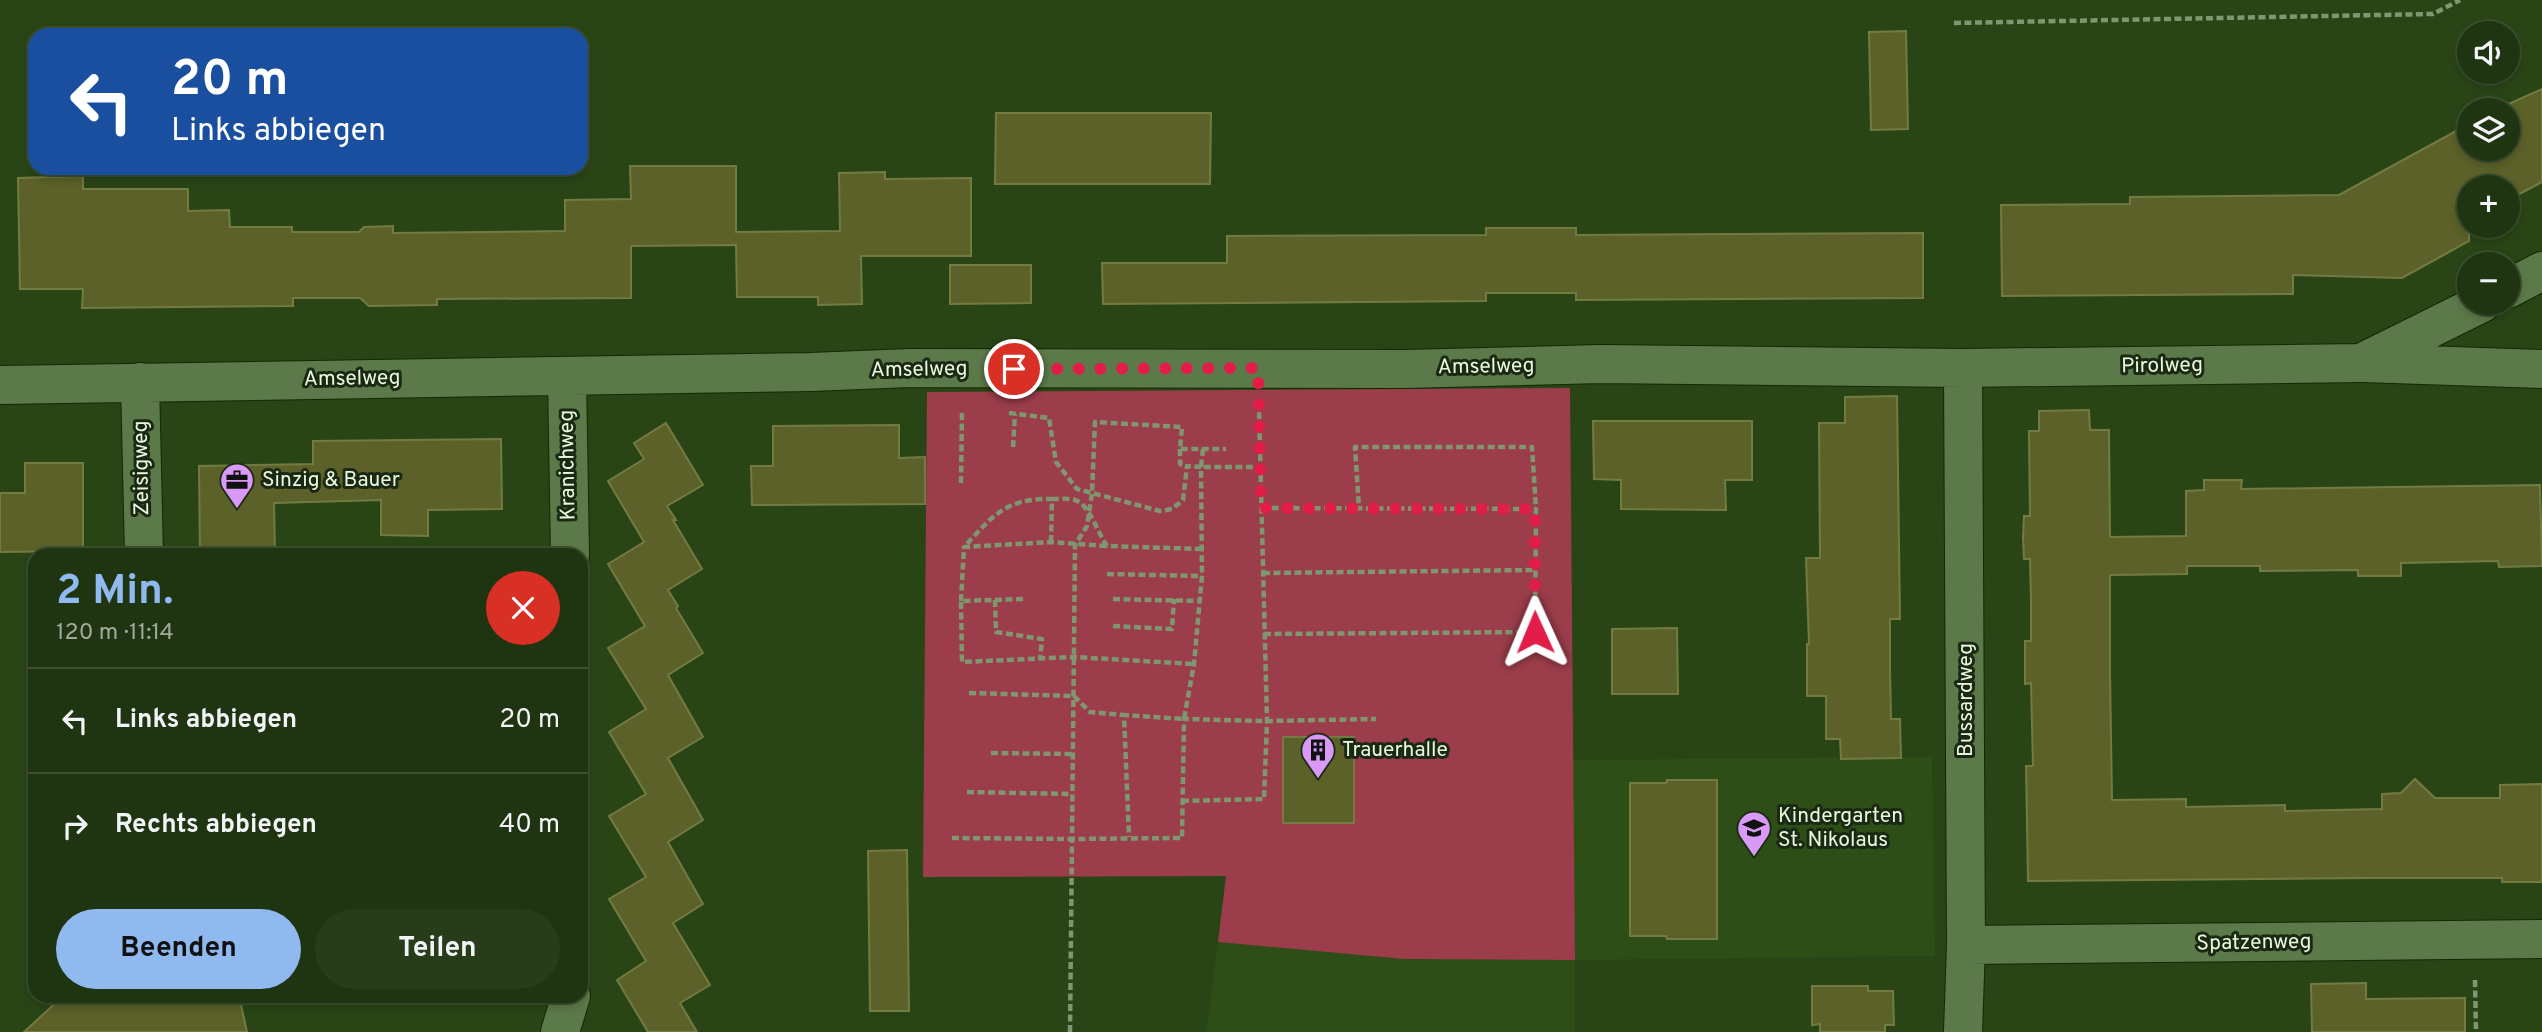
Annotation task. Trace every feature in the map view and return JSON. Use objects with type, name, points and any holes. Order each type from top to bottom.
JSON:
[{"type":"street","points":[[2520,283],[2542,271]]},
{"type":"street","name":"Pirolweg","points":[[2361,363],[2458,315]]},
{"type":"street","name":"Pirolweg","points":[[1964,368],[2361,363],[2542,369]]},
{"type":"street","name":"Amselweg","points":[[0,385],[910,368],[1404,369],[1587,364],[1964,368]]},
{"type":"street","name":"Bussardweg","points":[[1964,368],[1964,1032]]},
{"type":"street","name":"Kranichweg","points":[[567,376],[570,548]]},
{"type":"street","name":"Zeisigweg","points":[[140,382],[144,548]]},
{"type":"street","name":"Spatzenweg","points":[[1966,946],[2542,939]]},
{"type":"street","points":[[560,1032],[569,1003]]},
{"type":"path","points":[[1954,23],[2433,14],[2460,0]]},
{"type":"path","points":[[1182,801],[1264,799],[1264,573],[1258,368]]},
{"type":"path","points":[[950,406],[975,409]]},
{"type":"path","points":[[961,483],[962,407]]},
{"type":"path","points":[[1002,412],[1049,418],[1056,462],[1077,489],[1160,510],[1172,509],[1183,500],[1187,466]]},
{"type":"path","points":[[1013,447],[1015,414]]},
{"type":"path","points":[[1070,1032],[1075,545],[1084,536],[1087,526],[1092,493],[1096,422],[1182,427],[1181,464],[1187,466],[1261,467]]},
{"type":"path","points":[[1264,634],[1535,632],[1532,447],[1355,447],[1359,508]]},
{"type":"path","points":[[1180,449],[1226,449]]},
{"type":"path","points":[[952,838],[1182,838],[1184,719],[1194,664],[1202,576],[1203,449]]},
{"type":"path","points":[[1107,546],[1097,532],[1089,510],[1076,500],[1035,499],[1002,508],[964,547],[962,662],[1074,657],[1194,664]]},
{"type":"path","points":[[1051,542],[1052,499]]},
{"type":"path","points":[[1261,508],[1535,509]]},
{"type":"path","points":[[964,547],[1051,542],[1201,549]]},
{"type":"path","points":[[1264,573],[1534,570]]},
{"type":"path","points":[[1107,574],[1202,576]]},
{"type":"path","points":[[961,601],[1023,599]]},
{"type":"path","points":[[1113,599],[1200,601]]},
{"type":"path","points":[[1113,626],[1172,629],[1174,599]]},
{"type":"path","points":[[996,600],[996,632],[1042,639],[1040,660]]},
{"type":"path","points":[[969,692],[1074,696],[1090,712],[1184,719],[1376,719]]},
{"type":"path","points":[[1124,715],[1129,837]]},
{"type":"path","points":[[991,753],[1073,754]]},
{"type":"path","points":[[967,792],[1072,794]]},
{"type":"path","points":[[2474,941],[2476,1032]]},
{"type":"shaded area","points":[[1570,388],[1575,960],[1404,959],[1218,942],[1226,876],[923,877],[927,392]]},
{"type":"shaded area","name":"Kindergarten St. Nikolaus","points":[[1932,757],[1935,956],[1575,960],[1575,1032],[1206,1032],[1218,942],[1404,959],[1574,960],[1573,760]]},
{"type":"building","points":[[1906,31],[1908,129],[1871,130],[1869,32]]},
{"type":"building","points":[[2542,89],[2542,182],[2520,194],[2520,175],[2457,175],[2457,238],[2469,238],[2469,241],[2402,278],[2293,275],[2293,294],[2002,296],[2001,205],[2130,204],[2130,197],[2339,195],[2457,131],[2457,161],[2520,161],[2520,99]]},
{"type":"building","points":[[996,113],[1211,113],[1210,184],[995,184]]},
{"type":"building","points":[[630,166],[736,166],[736,232],[840,231],[839,173],[885,172],[885,179],[971,178],[971,256],[861,256],[862,304],[818,305],[818,297],[737,297],[736,245],[631,246],[631,298],[437,299],[437,305],[369,306],[360,298],[293,298],[293,306],[82,308],[83,289],[20,289],[18,178],[83,176],[83,189],[188,189],[188,211],[229,210],[230,227],[292,227],[292,232],[359,232],[364,227],[393,226],[393,233],[565,231],[565,200],[631,199]]},
{"type":"building","points":[[1486,228],[1576,228],[1576,235],[1923,233],[1923,298],[1576,300],[1576,293],[1486,293],[1486,301],[1103,304],[1102,263],[1227,263],[1227,236],[1486,235]]},
{"type":"building","points":[[950,265],[1031,265],[1031,303],[950,304]]},
{"type":"building","points":[[1897,396],[1900,619],[1890,619],[1890,669],[1891,719],[1900,719],[1901,758],[1841,759],[1840,739],[1826,739],[1826,696],[1807,696],[1809,644],[1806,558],[1820,558],[1819,423],[1845,423],[1845,397]]},
{"type":"building","points":[[2089,410],[2090,430],[2109,430],[2110,537],[2186,536],[2186,491],[2204,490],[2204,480],[2242,480],[2241,489],[2540,485],[2542,566],[2499,567],[2498,561],[2401,563],[2401,576],[2358,576],[2358,570],[2260,571],[2260,566],[2187,566],[2187,574],[2110,575],[2110,674],[2112,800],[2186,799],[2186,807],[2285,805],[2285,811],[2382,809],[2382,794],[2401,793],[2415,779],[2435,798],[2500,798],[2500,785],[2542,784],[2542,882],[2502,882],[2502,878],[2028,881],[2026,766],[2033,766],[2031,683],[2025,684],[2025,641],[2031,641],[2031,600],[2030,559],[2024,559],[2023,537],[2024,516],[2030,516],[2029,431],[2039,431],[2039,411]]},
{"type":"building","points":[[1593,421],[1752,421],[1752,480],[1725,480],[1726,510],[1621,509],[1621,480],[1594,479]]},
{"type":"building","points":[[666,423],[703,485],[667,506],[702,569],[668,590],[703,653],[668,675],[703,737],[668,758],[703,820],[668,842],[703,904],[673,923],[710,985],[680,1003],[697,1032],[648,1032],[617,980],[646,961],[609,899],[646,877],[609,816],[646,794],[609,732],[646,709],[608,648],[645,626],[608,564],[644,542],[608,481],[644,459],[634,443]]},
{"type":"building","points":[[899,425],[899,458],[925,457],[925,504],[752,505],[751,466],[773,466],[773,426]]},
{"type":"building","points":[[501,439],[502,509],[428,510],[428,536],[381,535],[381,500],[274,503],[275,548],[200,548],[199,466],[313,464],[313,441]]},
{"type":"building","points":[[25,463],[83,463],[83,548],[28,548],[28,552],[0,552],[0,493],[25,493]]},
{"type":"building","points":[[1677,628],[1678,694],[1612,694],[1612,629]]},
{"type":"building","name":"Trauerhalle","points":[[1283,737],[1354,737],[1354,823],[1283,823]]},
{"type":"building","points":[[1667,780],[1717,780],[1717,939],[1630,936],[1630,783],[1666,783]]},
{"type":"building","points":[[907,850],[909,1011],[870,1011],[868,851]]},
{"type":"building","points":[[2366,983],[2366,999],[2465,998],[2465,1032],[2312,1032],[2311,984]]},
{"type":"building","points":[[1812,986],[1868,986],[1868,991],[1893,991],[1894,1025],[1885,1025],[1885,1032],[1820,1032],[1820,1024],[1812,1025]]},
{"type":"building","points":[[55,1003],[241,1003],[247,1032],[24,1032]]},
{"type":"place","name":"Sinzig & Bauer","points":[[237,510]]},
{"type":"place","name":"Trauerhalle","points":[[1318,780]]},
{"type":"place","name":"Kindergarten St. Nikolaus","points":[[1754,858]]},
{"type":"route","points":[[1014,369],[1258,368],[1261,508],[1535,509],[1535,632]]}]
